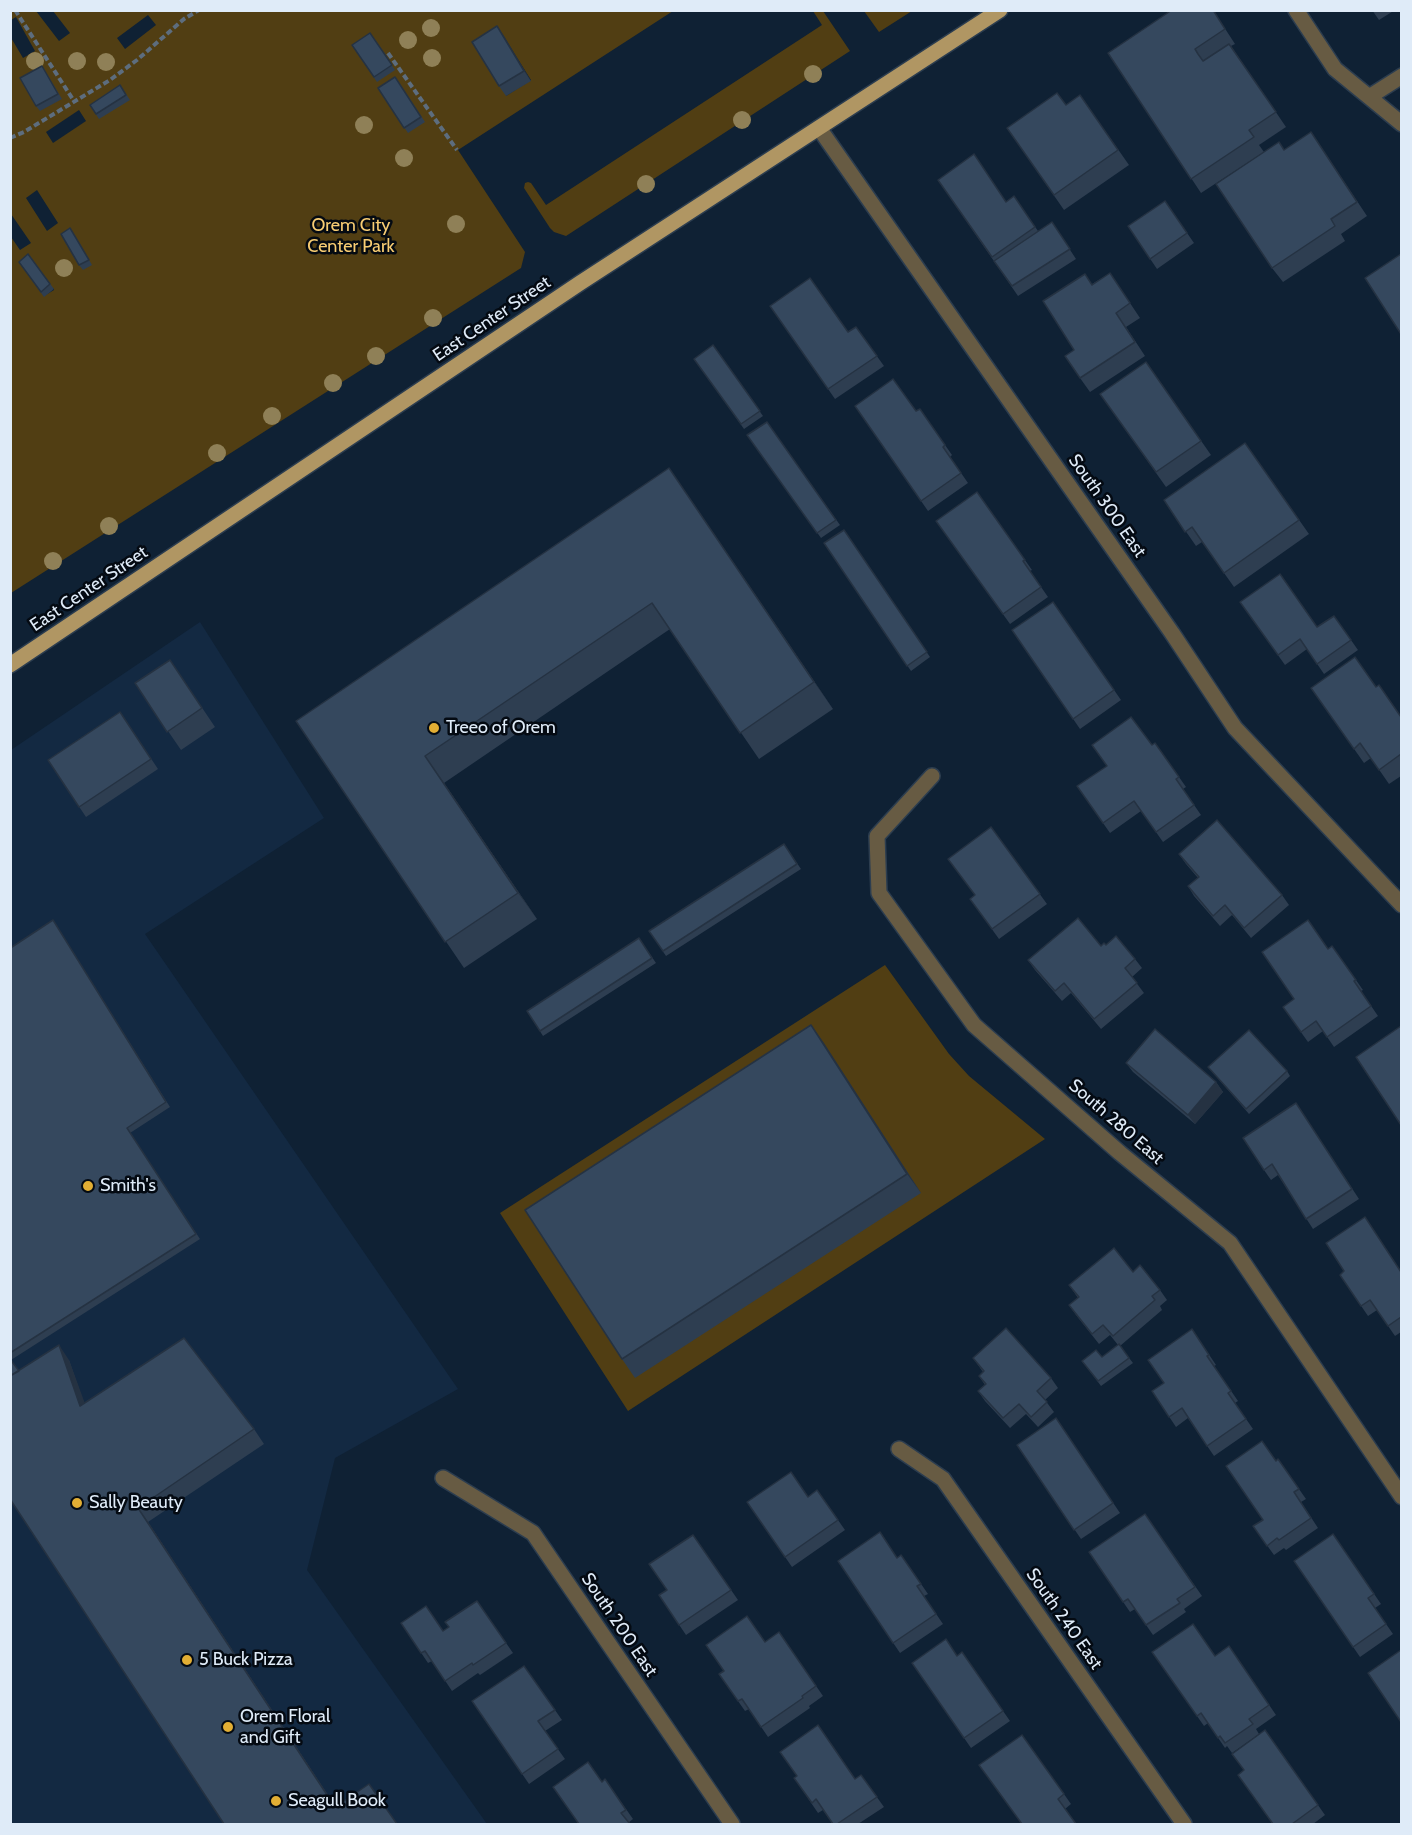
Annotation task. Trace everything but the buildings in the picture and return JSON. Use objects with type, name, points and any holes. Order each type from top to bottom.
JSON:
[{"type":"main road","name":"East Center Street","points":[[10,665],[570,290],[1000,10]]},
{"type":"street","points":[[1296,10],[1335,69],[1401,124]]},
{"type":"street","points":[[1369,97],[1401,76]]},
{"type":"street","name":"South 300 East","points":[[819,128],[1151,603],[1235,728],[1401,905]]},
{"type":"street","name":"South 280 East","points":[[932,776],[877,836],[879,893],[974,1025],[1120,1153],[1230,1243],[1401,1497]]},
{"type":"street","name":"South 240 East","points":[[899,1449],[943,1479],[1184,1824]]},
{"type":"street","name":"South 200 East","points":[[443,1478],[533,1533],[732,1824]]},
{"type":"path","points":[[15,10],[74,101]]},
{"type":"path","points":[[10,138],[24,132],[110,80],[184,19],[199,10]]},
{"type":"path","points":[[388,53],[457,150]]},
{"type":"shaded area","points":[[200,622],[324,818],[145,934],[458,1389],[335,1458],[307,1570],[487,1824],[11,1824],[11,750]]},
{"type":"green space","name":"Orem City Center Park","points":[[11,10],[36,11],[59,41],[70,33],[53,11],[673,11],[458,150],[525,252],[521,268],[11,593],[11,237],[20,250],[31,243],[11,214],[10,36],[23,58],[35,51],[16,17],[11,20]],"holes":[[[148,15],[156,25],[125,49],[117,38]],[[504,37],[531,80],[506,96]],[[79,110],[86,121],[53,143],[46,132]],[[37,190],[58,223],[47,231],[26,198]],[[23,266],[54,289],[44,296]]]},
{"type":"green space","points":[[813,11],[823,11],[850,51],[566,236],[550,228],[524,188],[525,183],[531,183],[546,205],[822,25]]},
{"type":"green space","points":[[864,11],[912,11],[879,32]]},
{"type":"green space","points":[[885,965],[949,1054],[969,1076],[1045,1139],[628,1411],[500,1213]]},
{"type":"place","name":"Treeo of Orem","points":[[434,728]]},
{"type":"place","name":"Smith's","points":[[88,1186]]},
{"type":"place","name":"Sally Beauty","points":[[77,1503]]},
{"type":"place","name":"5 Buck Pizza","points":[[187,1660]]},
{"type":"place","name":"Orem Floral and Gift","points":[[228,1727]]},
{"type":"place","name":"Seagull Book","points":[[276,1801]]}]
